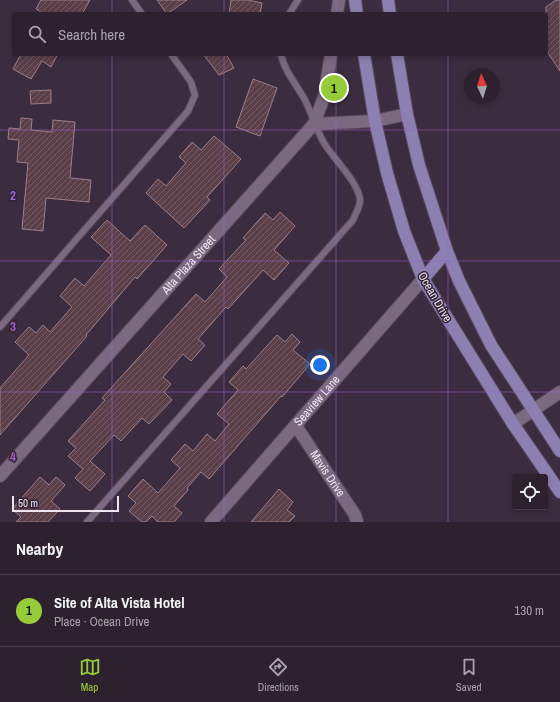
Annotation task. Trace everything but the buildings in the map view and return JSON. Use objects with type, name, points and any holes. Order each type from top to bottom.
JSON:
[{"type":"main road","points":[[355,0],[357,12]]},
{"type":"main road","points":[[388,0],[390,12]]},
{"type":"main road","name":"Ocean Drive","points":[[364,56],[375,120],[387,173],[402,223],[423,279],[512,424],[560,492]]},
{"type":"main road","points":[[397,56],[407,114],[419,165],[446,250],[462,287],[488,338],[532,410],[560,451]]},
{"type":"main road","points":[[423,279],[446,250]]},
{"type":"street","points":[[337,12],[339,0]]},
{"type":"street","points":[[331,56],[324,97],[314,124],[375,120],[407,114]]},
{"type":"street","name":"Alta Plaza Street","points":[[0,476],[314,124]]},
{"type":"street","name":"Seaview Lane","points":[[211,522],[423,279]]},
{"type":"street","points":[[512,424],[560,392]]},
{"type":"street","name":"Mavis Drive","points":[[296,426],[355,515],[357,522]]},
{"type":"lane","points":[[132,0],[141,12]]},
{"type":"lane","points":[[290,12],[298,0]]},
{"type":"lane","points":[[0,327],[188,111],[195,95],[191,82],[172,56]]},
{"type":"lane","points":[[87,522],[353,220],[360,202],[358,191],[324,143],[314,124],[306,101],[283,64],[281,56]]},
{"type":"place","name":"Site of Alta Vista Hotel","points":[[334,88]]}]
